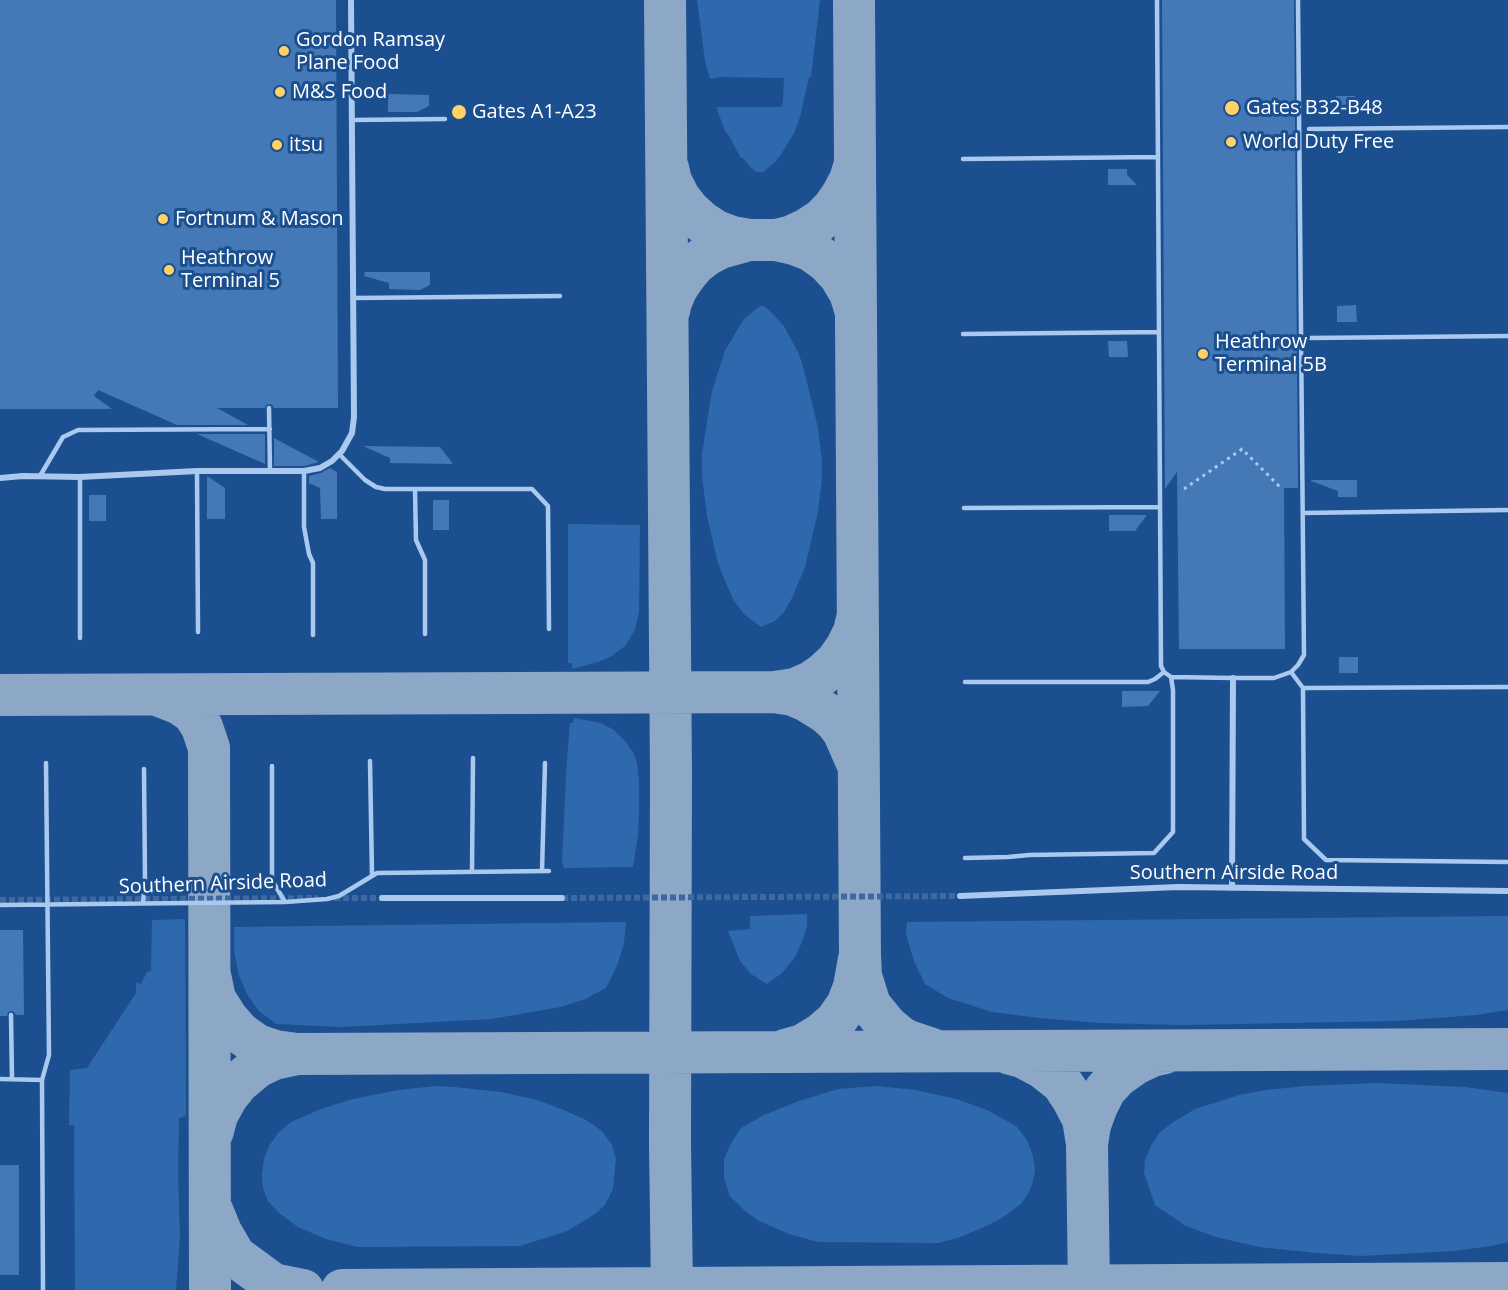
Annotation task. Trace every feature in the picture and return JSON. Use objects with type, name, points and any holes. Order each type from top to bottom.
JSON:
[{"type":"street","points":[[0,478],[80,477],[196,471],[304,471],[320,468],[332,462],[339,454],[352,433],[354,423],[351,0]]},
{"type":"street","points":[[1232,888],[1233,678]]},
{"type":"street","name":"Southern Airside Road","points":[[960,896],[1178,887],[1508,891]]},
{"type":"street","points":[[382,898],[562,898]]},
{"type":"lane","points":[[1157,0],[1161,666],[1164,672],[1171,676],[1233,678],[1274,678],[1291,672],[1304,655],[1298,0]]},
{"type":"lane","points":[[352,120],[445,119]]},
{"type":"lane","points":[[1309,129],[1508,127]]},
{"type":"lane","points":[[963,159],[1158,157]]},
{"type":"lane","points":[[354,298],[560,296]]},
{"type":"lane","points":[[963,334],[1159,332]]},
{"type":"lane","points":[[1310,338],[1508,336]]},
{"type":"lane","points":[[269,408],[270,471]]},
{"type":"lane","points":[[40,476],[63,437],[78,430],[270,429]]},
{"type":"lane","points":[[339,454],[360,476],[376,487],[385,489],[532,489],[548,506],[549,629]]},
{"type":"lane","points":[[196,471],[198,632]]},
{"type":"lane","points":[[304,471],[304,527],[313,563],[313,635]]},
{"type":"lane","points":[[80,477],[80,638]]},
{"type":"lane","points":[[415,490],[416,540],[425,560],[425,634]]},
{"type":"lane","points":[[964,508],[1160,507]]},
{"type":"lane","points":[[1303,513],[1508,510]]},
{"type":"lane","points":[[964,682],[1148,682],[1164,672]]},
{"type":"lane","points":[[1291,672],[1303,688],[1304,839],[1326,860],[1508,862]]},
{"type":"lane","points":[[965,858],[1154,854],[1173,832],[1173,690],[1171,676]]},
{"type":"lane","points":[[1303,688],[1508,687]]},
{"type":"lane","points":[[472,872],[473,758]]},
{"type":"lane","points":[[370,761],[372,875]]},
{"type":"lane","points":[[43,1290],[42,1080],[49,1055],[50,986],[46,763]]},
{"type":"lane","points":[[542,871],[545,763]]},
{"type":"lane","points":[[272,766],[272,880],[285,902]]},
{"type":"lane","points":[[143,903],[145,880],[144,769]]},
{"type":"lane","name":"Southern Airside Road","points":[[0,905],[285,902],[339,896],[377,873],[549,871]]},
{"type":"lane","points":[[11,1016],[12,1079]]},
{"type":"lane","points":[[0,1079],[42,1080]]},
{"type":"path","points":[[1184,489],[1242,449],[1281,488]]},
{"type":"shaded area","points":[[697,0],[820,0],[811,77],[809,77],[800,117],[782,153],[763,172],[757,172],[741,158],[726,133],[716,107],[781,107],[784,78],[720,77],[710,79],[705,61]]},
{"type":"shaded area","points":[[760,306],[769,310],[784,326],[799,354],[818,428],[822,462],[818,512],[805,567],[784,612],[775,621],[761,627],[745,615],[734,601],[725,581],[718,563],[707,516],[702,476],[702,454],[712,391],[725,351],[743,320]]},
{"type":"shaded area","points":[[568,524],[640,525],[639,612],[635,630],[625,646],[610,657],[572,669],[572,663],[568,663]]},
{"type":"shaded area","points":[[574,718],[601,723],[614,730],[634,754],[639,782],[639,812],[633,867],[564,868],[562,861],[567,758],[570,723],[573,723]]},
{"type":"shaded area","points":[[807,914],[807,926],[802,942],[795,957],[782,973],[767,984],[751,974],[740,961],[728,931],[750,929],[750,916]]},
{"type":"shaded area","points":[[1508,916],[1508,1010],[1476,1015],[1396,1021],[1184,1025],[1100,1023],[992,1012],[948,998],[925,984],[914,961],[906,934],[907,922]]},
{"type":"shaded area","points":[[185,919],[186,1116],[179,1118],[180,1237],[176,1290],[75,1290],[74,1125],[69,1125],[70,1070],[87,1068],[136,993],[136,983],[141,984],[147,972],[151,971],[152,920]]},
{"type":"shaded area","points":[[626,922],[624,943],[617,966],[606,988],[585,999],[561,1007],[491,1019],[342,1027],[276,1024],[259,1011],[248,996],[239,976],[234,951],[234,927]]},
{"type":"shaded area","points":[[1377,1083],[1465,1087],[1508,1093],[1508,1242],[1454,1251],[1360,1256],[1316,1253],[1259,1247],[1216,1237],[1186,1226],[1155,1205],[1144,1173],[1145,1160],[1160,1132],[1195,1109],[1239,1095],[1266,1090]]},
{"type":"shaded area","points":[[437,1086],[501,1092],[537,1100],[586,1120],[602,1131],[612,1145],[616,1159],[613,1189],[605,1205],[567,1231],[520,1246],[358,1247],[326,1239],[298,1227],[279,1213],[268,1201],[263,1188],[264,1159],[278,1133],[291,1122],[353,1099],[398,1090]]},
{"type":"shaded area","points":[[877,1086],[916,1090],[956,1099],[987,1110],[1016,1126],[1027,1140],[1033,1156],[1035,1171],[1028,1194],[1021,1204],[1002,1218],[982,1228],[938,1243],[818,1242],[789,1234],[759,1221],[730,1196],[724,1178],[724,1160],[741,1128],[764,1115],[799,1101],[838,1089]]},
{"type":"building","name":"Heathrow Terminal 5","points":[[0,0],[336,0],[338,408],[274,408],[270,404],[265,408],[217,408],[248,425],[177,425],[98,390],[94,396],[112,409],[0,409]]},
{"type":"building","name":"Heathrow Terminal 5B","points":[[1162,0],[1294,0],[1298,488],[1284,488],[1285,649],[1179,649],[1177,472],[1165,489]]},
{"type":"building","points":[[388,94],[429,95],[429,106],[417,112],[388,112]]},
{"type":"building","points":[[1336,96],[1355,96],[1355,112],[1336,112]]},
{"type":"building","points":[[1108,169],[1127,169],[1127,175],[1137,185],[1108,185]]},
{"type":"building","points":[[365,272],[430,272],[430,285],[420,290],[389,289],[389,283],[364,276]]},
{"type":"building","points":[[1356,305],[1357,322],[1337,322],[1337,306]]},
{"type":"building","points":[[1108,341],[1127,341],[1128,357],[1109,357]]},
{"type":"building","points":[[197,434],[265,434],[265,464]]},
{"type":"building","points":[[274,438],[319,462],[304,466],[274,466]]},
{"type":"building","points":[[363,446],[440,447],[453,464],[390,463],[390,458]]},
{"type":"building","points":[[330,468],[337,472],[337,519],[321,519],[320,488],[309,483],[309,476]]},
{"type":"building","points":[[207,476],[225,488],[225,519],[207,519]]},
{"type":"building","points":[[1311,480],[1357,480],[1357,497],[1338,497],[1338,491]]},
{"type":"building","points":[[89,495],[106,495],[106,521],[89,521]]},
{"type":"building","points":[[433,500],[449,500],[449,530],[433,530]]},
{"type":"building","points":[[1109,515],[1147,515],[1135,531],[1109,531]]},
{"type":"building","points":[[1339,657],[1358,657],[1358,673],[1339,673]]},
{"type":"building","points":[[1122,691],[1160,691],[1148,706],[1122,707]]},
{"type":"building","points":[[0,930],[23,930],[24,1015],[16,1015],[12,1011],[8,1012],[7,1016],[0,1016]]},
{"type":"building","points":[[0,1165],[19,1165],[19,1275],[0,1275]]},
{"type":"taxiway","points":[[665,0],[671,773],[672,1290]]},
{"type":"taxiway","points":[[854,0],[861,976],[870,1005],[887,1026],[908,1041],[932,1049]]},
{"type":"taxiway","points":[[776,240],[792,236],[821,220],[842,195],[854,167]]},
{"type":"taxiway","points":[[668,168],[671,181],[679,197],[702,222],[732,237],[749,240],[776,240],[812,251],[840,276],[850,293],[855,309]]},
{"type":"taxiway","points":[[669,311],[677,288],[695,264],[720,248],[749,240]]},
{"type":"taxiway","points":[[0,695],[774,692],[795,689],[823,674],[846,648],[854,632],[857,619]]},
{"type":"taxiway","points":[[774,692],[793,695],[826,713],[843,731],[858,765]]},
{"type":"taxiway","points":[[157,695],[180,704],[193,713],[202,727],[209,748],[210,1290]]},
{"type":"taxiway","points":[[785,1050],[803,1045],[835,1022],[847,1005],[854,987],[859,959]]},
{"type":"taxiway","points":[[210,975],[215,999],[240,1033],[257,1045],[275,1051],[297,1054],[1508,1049]]},
{"type":"taxiway","points":[[1089,1290],[1087,1144],[1090,1125],[1105,1090],[1118,1076],[1135,1064],[1165,1053]]},
{"type":"taxiway","points":[[213,1131],[217,1115],[239,1082],[257,1067],[274,1059],[297,1054]]},
{"type":"taxiway","points":[[1010,1054],[1022,1057],[1043,1068],[1062,1083],[1083,1119],[1087,1144]]},
{"type":"taxiway","points":[[212,1210],[235,1256],[273,1284],[303,1290]]},
{"type":"taxiway","points":[[342,1290],[1508,1283]]},
{"type":"tunnel","points":[[562,898],[960,896]]},
{"type":"tunnel","points":[[0,900],[318,898]]},
{"type":"tunnel","points":[[334,898],[382,898]]},
{"type":"place","name":"Gordon Ramsay Plane Food","points":[[284,51]]},
{"type":"place","name":"M&S Food","points":[[280,92]]},
{"type":"place","name":"Gates B32-B48","points":[[1232,108]]},
{"type":"place","name":"Gates A1-A23","points":[[459,112]]},
{"type":"place","name":"World Duty Free","points":[[1231,142]]},
{"type":"place","name":"itsu","points":[[277,145]]},
{"type":"place","name":"Fortnum & Mason","points":[[163,219]]},
{"type":"place","name":"Heathrow Terminal 5","points":[[169,270]]},
{"type":"place","name":"Heathrow Terminal 5B","points":[[1203,354]]}]
